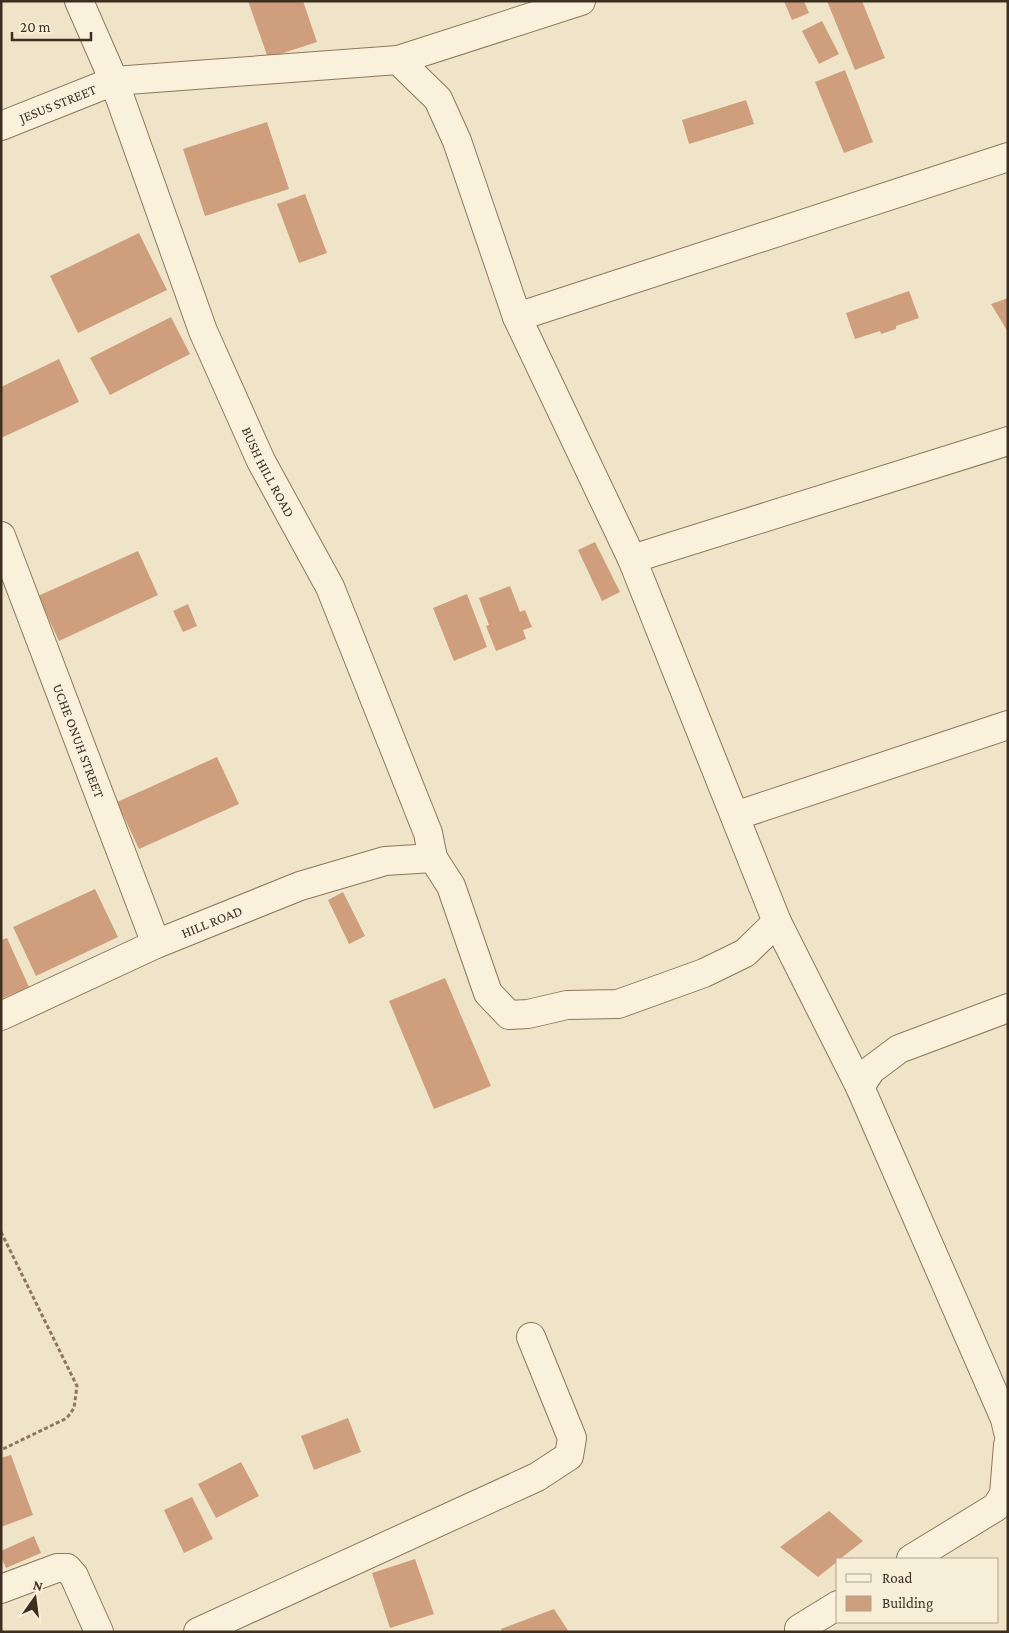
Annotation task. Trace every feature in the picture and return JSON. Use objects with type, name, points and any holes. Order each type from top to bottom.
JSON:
[{"type":"street","name":"BUSH HILL ROAD","points":[[79,1],[114,81],[203,332],[261,461],[330,588],[428,833],[433,858]]},
{"type":"street","name":"JESUS STREET","points":[[1,126],[114,81],[398,60],[581,1]]},
{"type":"street","points":[[398,60],[438,99],[457,141],[518,317],[632,559],[777,922],[860,1087],[1008,1432]]},
{"type":"street","points":[[518,317],[1008,157]]},
{"type":"street","points":[[632,559],[1008,441]]},
{"type":"street","name":"UCHE ONUH STREET","points":[[1,536],[156,944]]},
{"type":"street","points":[[735,816],[1008,725]]},
{"type":"street","points":[[433,858],[451,886],[488,993],[509,1015],[528,1014],[567,1005],[618,1004],[746,954],[777,922]]},
{"type":"street","name":"HILL ROAD","points":[[1,1016],[156,944],[300,886],[385,861],[433,858]]},
{"type":"street","points":[[860,1087],[871,1070],[899,1050],[1008,1008]]},
{"type":"street","points":[[198,1632],[537,1477],[569,1456],[572,1438],[531,1337]]},
{"type":"street","points":[[913,1558],[996,1507],[1004,1494],[1008,1445]]},
{"type":"street","points":[[1,1588],[57,1568],[67,1568],[74,1576],[99,1632]]},
{"type":"street","points":[[796,1631],[836,1606]]},
{"type":"path","points":[[1,1232],[77,1386],[74,1408],[67,1418],[1,1450]]},
{"type":"building","points":[[248,1],[303,1],[317,42],[268,58]]},
{"type":"building","points":[[784,1],[804,1],[809,13],[792,20]]},
{"type":"building","points":[[827,1],[862,1],[885,58],[855,70]]},
{"type":"building","points":[[822,21],[839,54],[819,64],[802,31]]},
{"type":"building","points":[[845,70],[873,142],[844,153],[815,82]]},
{"type":"building","points":[[746,100],[754,124],[689,144],[682,120]]},
{"type":"building","points":[[267,122],[289,189],[205,216],[183,149]]},
{"type":"building","points":[[305,194],[327,253],[299,263],[277,204]]},
{"type":"building","points":[[139,233],[167,290],[78,333],[50,276]]},
{"type":"building","points":[[909,291],[919,318],[896,326],[896,329],[881,334],[880,331],[855,339],[846,313]]},
{"type":"building","points":[[1008,298],[1008,332],[991,304]]},
{"type":"building","points":[[171,317],[190,354],[110,395],[90,358]]},
{"type":"building","points":[[59,359],[79,402],[1,438],[1,387]]},
{"type":"building","points":[[595,542],[620,592],[602,601],[578,550]]},
{"type":"building","points":[[138,551],[158,595],[59,641],[38,596]]},
{"type":"building","points":[[510,586],[520,612],[525,610],[532,627],[523,630],[526,639],[496,651],[486,626],[489,625],[479,598]]},
{"type":"building","points":[[467,594],[487,647],[454,661],[433,608]]},
{"type":"building","points":[[188,604],[197,626],[183,632],[173,611]]},
{"type":"building","points":[[217,757],[239,804],[139,849],[117,802]]},
{"type":"building","points":[[95,889],[118,937],[36,976],[13,927]]},
{"type":"building","points":[[343,892],[365,936],[349,944],[328,900]]},
{"type":"building","points":[[7,938],[29,987],[1,999],[1,940]]},
{"type":"building","points":[[445,978],[491,1086],[434,1109],[389,1001]]},
{"type":"building","points":[[348,1418],[361,1452],[314,1470],[301,1436]]},
{"type":"building","points":[[11,1455],[33,1515],[1,1527],[1,1458]]},
{"type":"building","points":[[241,1462],[259,1496],[216,1518],[198,1484]]},
{"type":"building","points":[[192,1497],[213,1539],[184,1553],[164,1510]]},
{"type":"building","points":[[829,1511],[863,1541],[841,1558],[836,1558],[836,1563],[818,1577],[780,1547]]},
{"type":"building","points":[[34,1536],[41,1553],[6,1568],[1,1557],[1,1551]]},
{"type":"building","points":[[415,1559],[434,1614],[390,1628],[372,1573]]},
{"type":"building","points":[[554,1609],[569,1632],[502,1632],[501,1629]]}]
